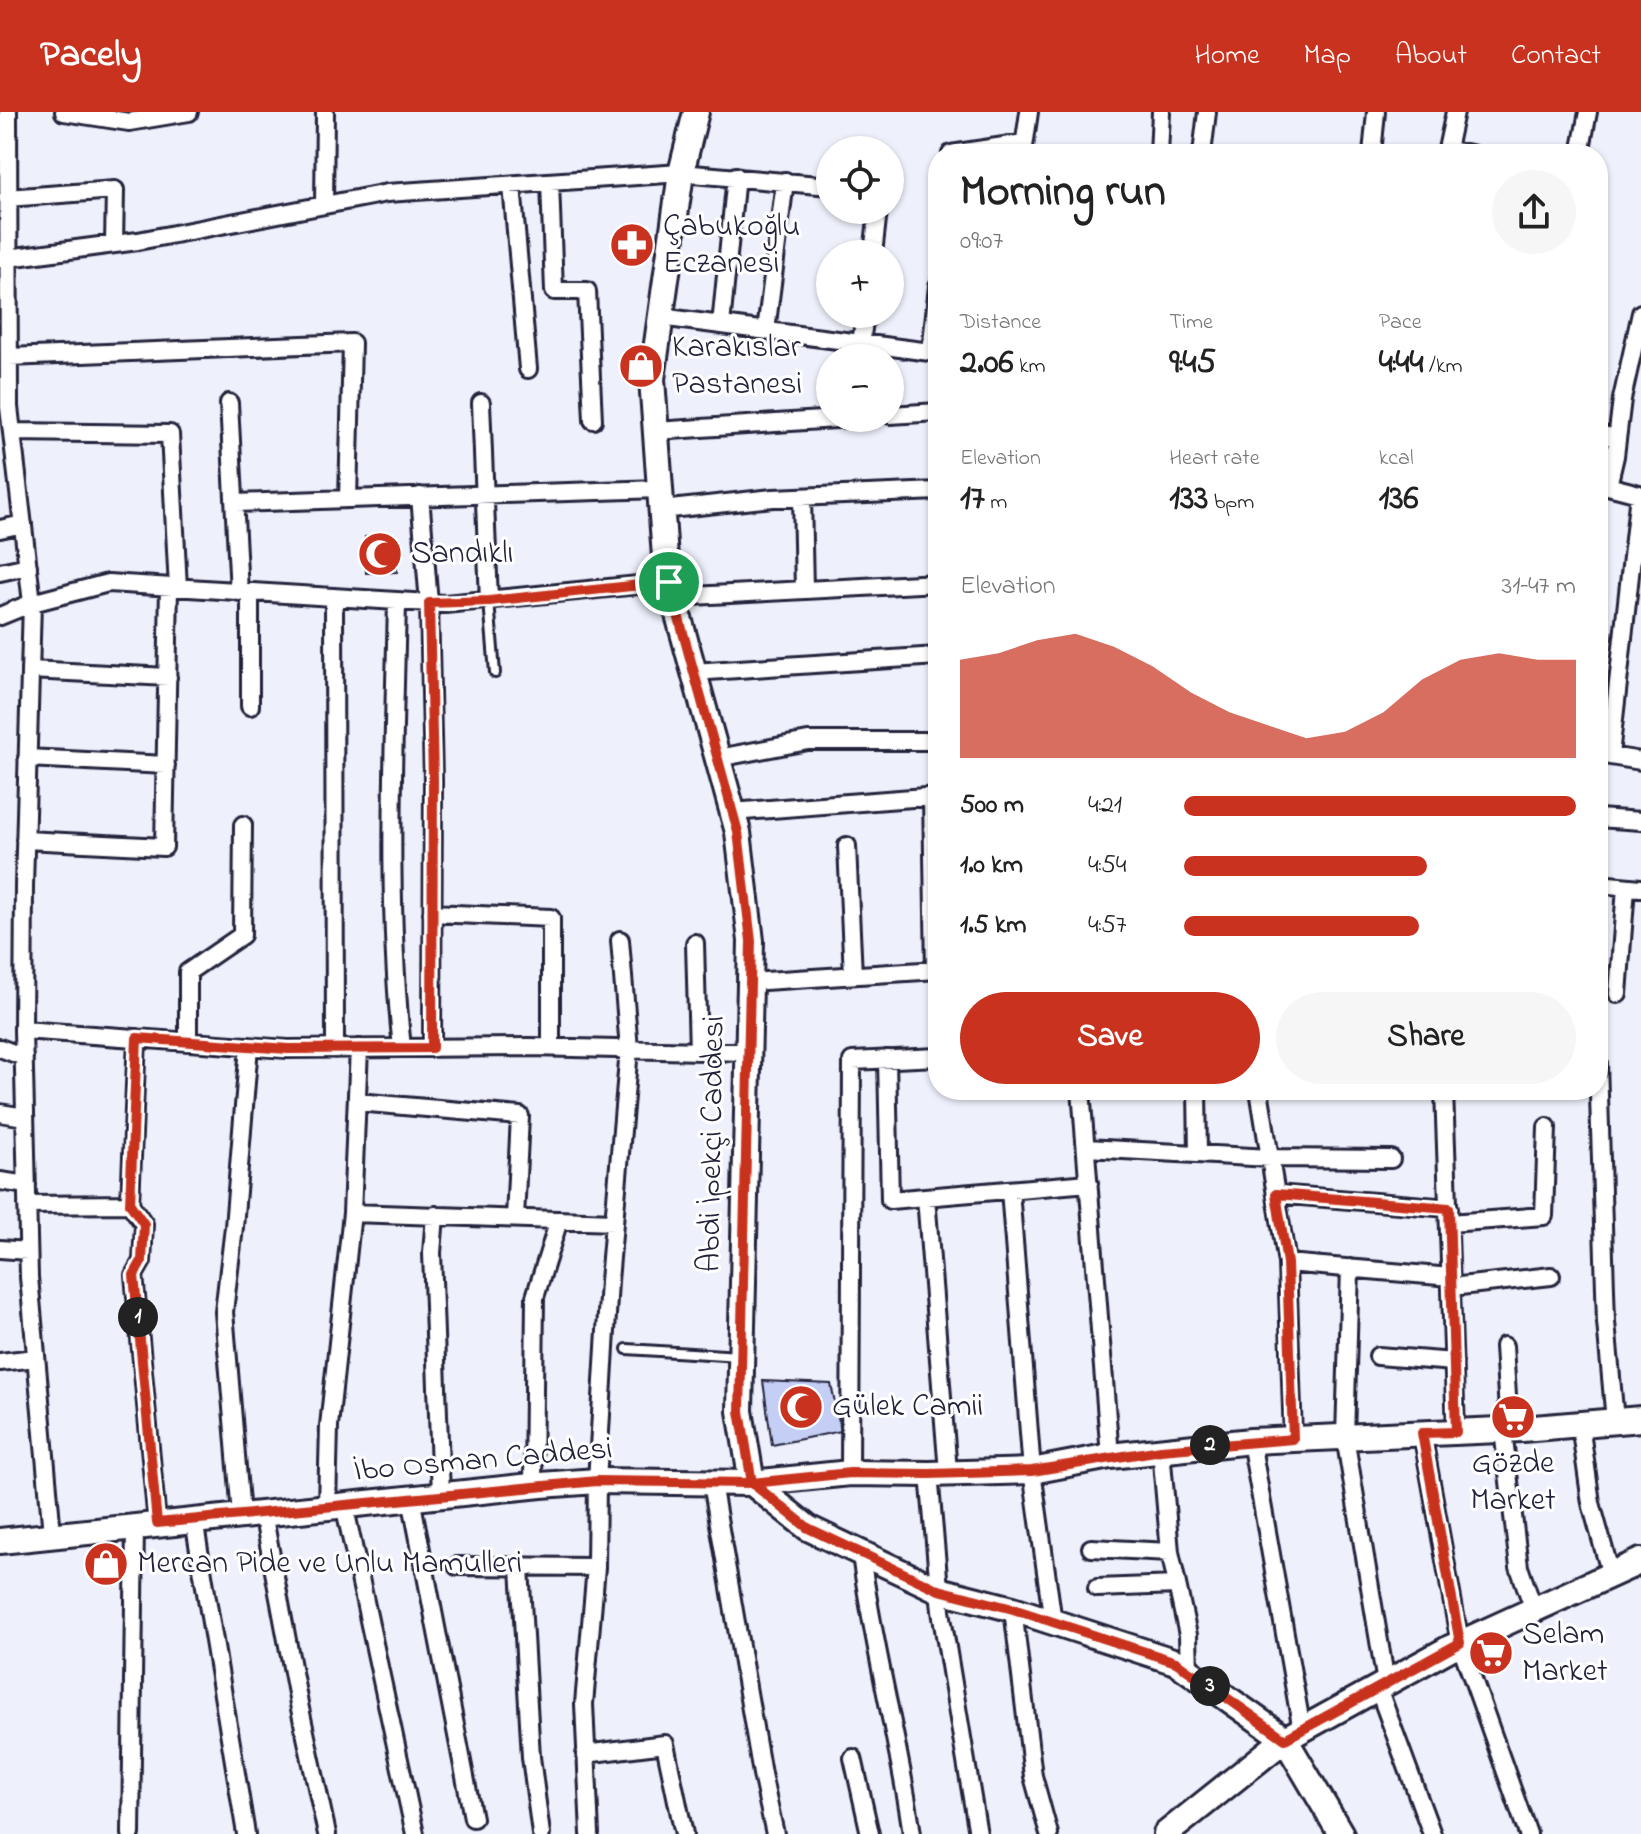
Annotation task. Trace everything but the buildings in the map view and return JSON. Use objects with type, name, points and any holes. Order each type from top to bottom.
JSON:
[{"type":"main road","name":"Abdi İpekçi Caddesi","points":[[696,112],[681,173],[652,379],[671,589],[738,832],[751,941],[740,1411],[752,1483]]},
{"type":"main road","name":"İbo Osman Caddesi","points":[[0,1541],[533,1485],[597,1481],[752,1483],[850,1473],[1032,1471],[1110,1456],[1251,1441],[1506,1430],[1641,1419]]},
{"type":"main road","points":[[752,1483],[808,1528],[939,1590],[1013,1609],[1176,1662],[1293,1734],[1341,1834]]},
{"type":"main road","points":[[1166,1834],[1191,1826],[1293,1734],[1460,1643],[1641,1561]]},
{"type":"street","points":[[8,112],[3,259],[12,432],[8,457],[23,524],[32,603],[23,1030],[28,1251],[52,1534]]},
{"type":"street","points":[[64,112],[129,122],[158,114],[189,112]]},
{"type":"street","points":[[324,205],[325,112]]},
{"type":"street","points":[[1024,144],[1029,112]]},
{"type":"street","points":[[1159,144],[1161,112]]},
{"type":"street","points":[[1203,144],[1207,112]]},
{"type":"street","points":[[1373,144],[1376,112]]},
{"type":"street","points":[[1449,144],[1455,112]]},
{"type":"street","points":[[1581,144],[1586,113]]},
{"type":"street","points":[[3,259],[114,244],[387,193],[681,173],[816,184]]},
{"type":"street","points":[[721,325],[736,176]]},
{"type":"street","points":[[766,331],[785,181]]},
{"type":"street","points":[[550,182],[554,291],[587,291],[593,420]]},
{"type":"street","points":[[512,185],[528,369]]},
{"type":"street","points":[[7,198],[115,190],[114,244]]},
{"type":"street","points":[[1608,453],[1617,438],[1622,399],[1641,313]]},
{"type":"street","points":[[660,317],[928,351]]},
{"type":"street","points":[[861,343],[863,328]]},
{"type":"street","points":[[9,357],[352,343],[348,499]]},
{"type":"street","points":[[229,403],[235,503],[245,592],[250,706]]},
{"type":"street","points":[[481,403],[489,601]]},
{"type":"street","points":[[904,414],[928,413]]},
{"type":"street","points":[[656,431],[816,420]]},
{"type":"street","points":[[12,432],[170,434],[174,587],[168,677],[164,847],[25,840]]},
{"type":"street","points":[[1608,436],[1617,438]]},
{"type":"street","points":[[1608,487],[1639,494],[1608,724]]},
{"type":"street","points":[[235,503],[486,494],[661,500],[928,491]]},
{"type":"street","points":[[420,496],[429,603],[433,780],[432,1048]]},
{"type":"street","points":[[802,497],[804,590]]},
{"type":"street","points":[[0,529],[23,524]]},
{"type":"street","points":[[0,572],[28,566]]},
{"type":"street","points":[[0,616],[32,603],[108,583],[429,603],[671,589],[804,590],[928,584]]},
{"type":"street","points":[[334,597],[335,1049]]},
{"type":"street","points":[[397,601],[393,805],[397,1001],[402,1048]]},
{"type":"street","points":[[693,672],[928,657]]},
{"type":"street","points":[[30,670],[168,677]]},
{"type":"street","points":[[718,758],[808,741],[928,741]]},
{"type":"street","points":[[1608,755],[1641,761]]},
{"type":"street","points":[[27,758],[166,765]]},
{"type":"street","points":[[732,812],[928,797]]},
{"type":"street","points":[[1608,819],[1641,821]]},
{"type":"street","points":[[188,1042],[188,972],[242,935],[243,825]]},
{"type":"street","points":[[847,846],[853,975]]},
{"type":"street","points":[[1608,885],[1633,888],[1618,994]]},
{"type":"street","points":[[432,913],[551,918],[551,1047]]},
{"type":"street","points":[[590,1834],[584,1704],[596,1567],[597,1481],[614,1222],[629,1049],[620,940]]},
{"type":"street","points":[[695,943],[698,1051]]},
{"type":"street","points":[[749,982],[928,971]]},
{"type":"street","points":[[23,1030],[335,1049],[551,1047],[747,1052]]},
{"type":"street","points":[[131,1834],[146,1524],[134,1275],[142,1261],[144,1224],[130,1204],[137,1038]]},
{"type":"street","points":[[249,1046],[224,1312],[252,1514],[299,1704],[327,1834]]},
{"type":"street","points":[[0,1048],[24,1057]]},
{"type":"street","points":[[359,1048],[352,1213],[329,1426],[336,1505],[415,1834]]},
{"type":"street","points":[[850,1473],[852,1061],[928,1057]]},
{"type":"street","points":[[887,1059],[890,1200],[1089,1183]]},
{"type":"street","points":[[1082,1100],[1110,1456]]},
{"type":"street","points":[[1197,1100],[1198,1154]]},
{"type":"street","points":[[1261,1100],[1287,1263],[1293,1439]]},
{"type":"street","points":[[1444,1100],[1456,1432]]},
{"type":"street","points":[[1599,1100],[1606,1322],[1615,1421]]},
{"type":"street","points":[[357,1102],[520,1116],[515,1218]]},
{"type":"street","points":[[0,1113],[25,1117]]},
{"type":"street","points":[[1276,1194],[1449,1216],[1544,1216],[1547,1127]]},
{"type":"street","points":[[1086,1148],[1270,1158],[1391,1159]]},
{"type":"street","points":[[0,1181],[27,1185]]},
{"type":"street","points":[[1010,1190],[1032,1471],[1053,1622]]},
{"type":"street","points":[[926,1197],[938,1473],[939,1590],[978,1834]]},
{"type":"street","points":[[27,1205],[130,1204]]},
{"type":"street","points":[[352,1213],[614,1222]]},
{"type":"street","points":[[435,1215],[432,1253],[441,1495]]},
{"type":"street","points":[[533,1485],[535,1297],[559,1220]]},
{"type":"street","points":[[0,1249],[28,1251]]},
{"type":"street","points":[[1287,1263],[1451,1282],[1551,1276]]},
{"type":"street","points":[[1350,1268],[1345,1437],[1382,1686],[1432,1834]]},
{"type":"street","points":[[1504,1346],[1506,1430],[1519,1567],[1534,1610]]},
{"type":"street","points":[[1378,1356],[1454,1362]]},
{"type":"street","points":[[0,1362],[36,1358]]},
{"type":"street","points":[[1580,1424],[1591,1503],[1611,1575]]},
{"type":"street","points":[[1422,1433],[1460,1643],[1528,1834]]},
{"type":"street","points":[[1251,1441],[1293,1734]]},
{"type":"street","points":[[1161,1450],[1170,1552],[1188,1635],[1189,1671]]},
{"type":"street","points":[[712,1483],[775,1834]]},
{"type":"street","points":[[411,1498],[473,1818]]},
{"type":"street","points":[[194,1520],[246,1834]]},
{"type":"street","points":[[1091,1548],[1170,1552]]},
{"type":"street","points":[[861,1554],[867,1602],[912,1834]]},
{"type":"street","points":[[457,1566],[596,1567]]},
{"type":"street","points":[[520,1567],[531,1757],[541,1834]]},
{"type":"street","points":[[1097,1588],[1177,1585]]},
{"type":"street","points":[[1013,1609],[1033,1776],[1049,1834]]},
{"type":"street","points":[[585,1754],[665,1744],[684,1834]]},
{"type":"street","points":[[853,1758],[870,1834]]},
{"type":"lane","points":[[489,601],[495,673]]},
{"type":"lane","points":[[627,1349],[741,1356]]},
{"type":"place","name":"Çabukoğlu Eczanesi","points":[[632,245]]},
{"type":"place","name":"Karakıslar Pastanesi","points":[[641,366]]},
{"type":"place","name":"Sandıklı","points":[[380,554]]},
{"type":"place","name":"Gülek Camii","points":[[801,1407]]},
{"type":"place","name":"Gözde Market","points":[[1513,1417]]},
{"type":"place","name":"Mercan Pide ve Unlu Mamulleri","points":[[106,1564]]},
{"type":"place","name":"Selam Market","points":[[1491,1653]]},
{"type":"route","points":[[669,582],[489,601],[429,603],[433,780],[432,1048],[288,1049],[137,1038],[130,1204],[144,1224],[142,1261],[134,1275],[157,1523],[597,1481],[752,1483],[850,1473],[1032,1471],[1110,1456],[1293,1439],[1287,1263],[1276,1194],[1449,1208],[1456,1432],[1422,1433],[1460,1643],[1285,1739],[1176,1662],[1013,1609],[939,1590],[808,1528],[752,1483],[740,1411],[751,941],[738,832],[669,582]]}]
